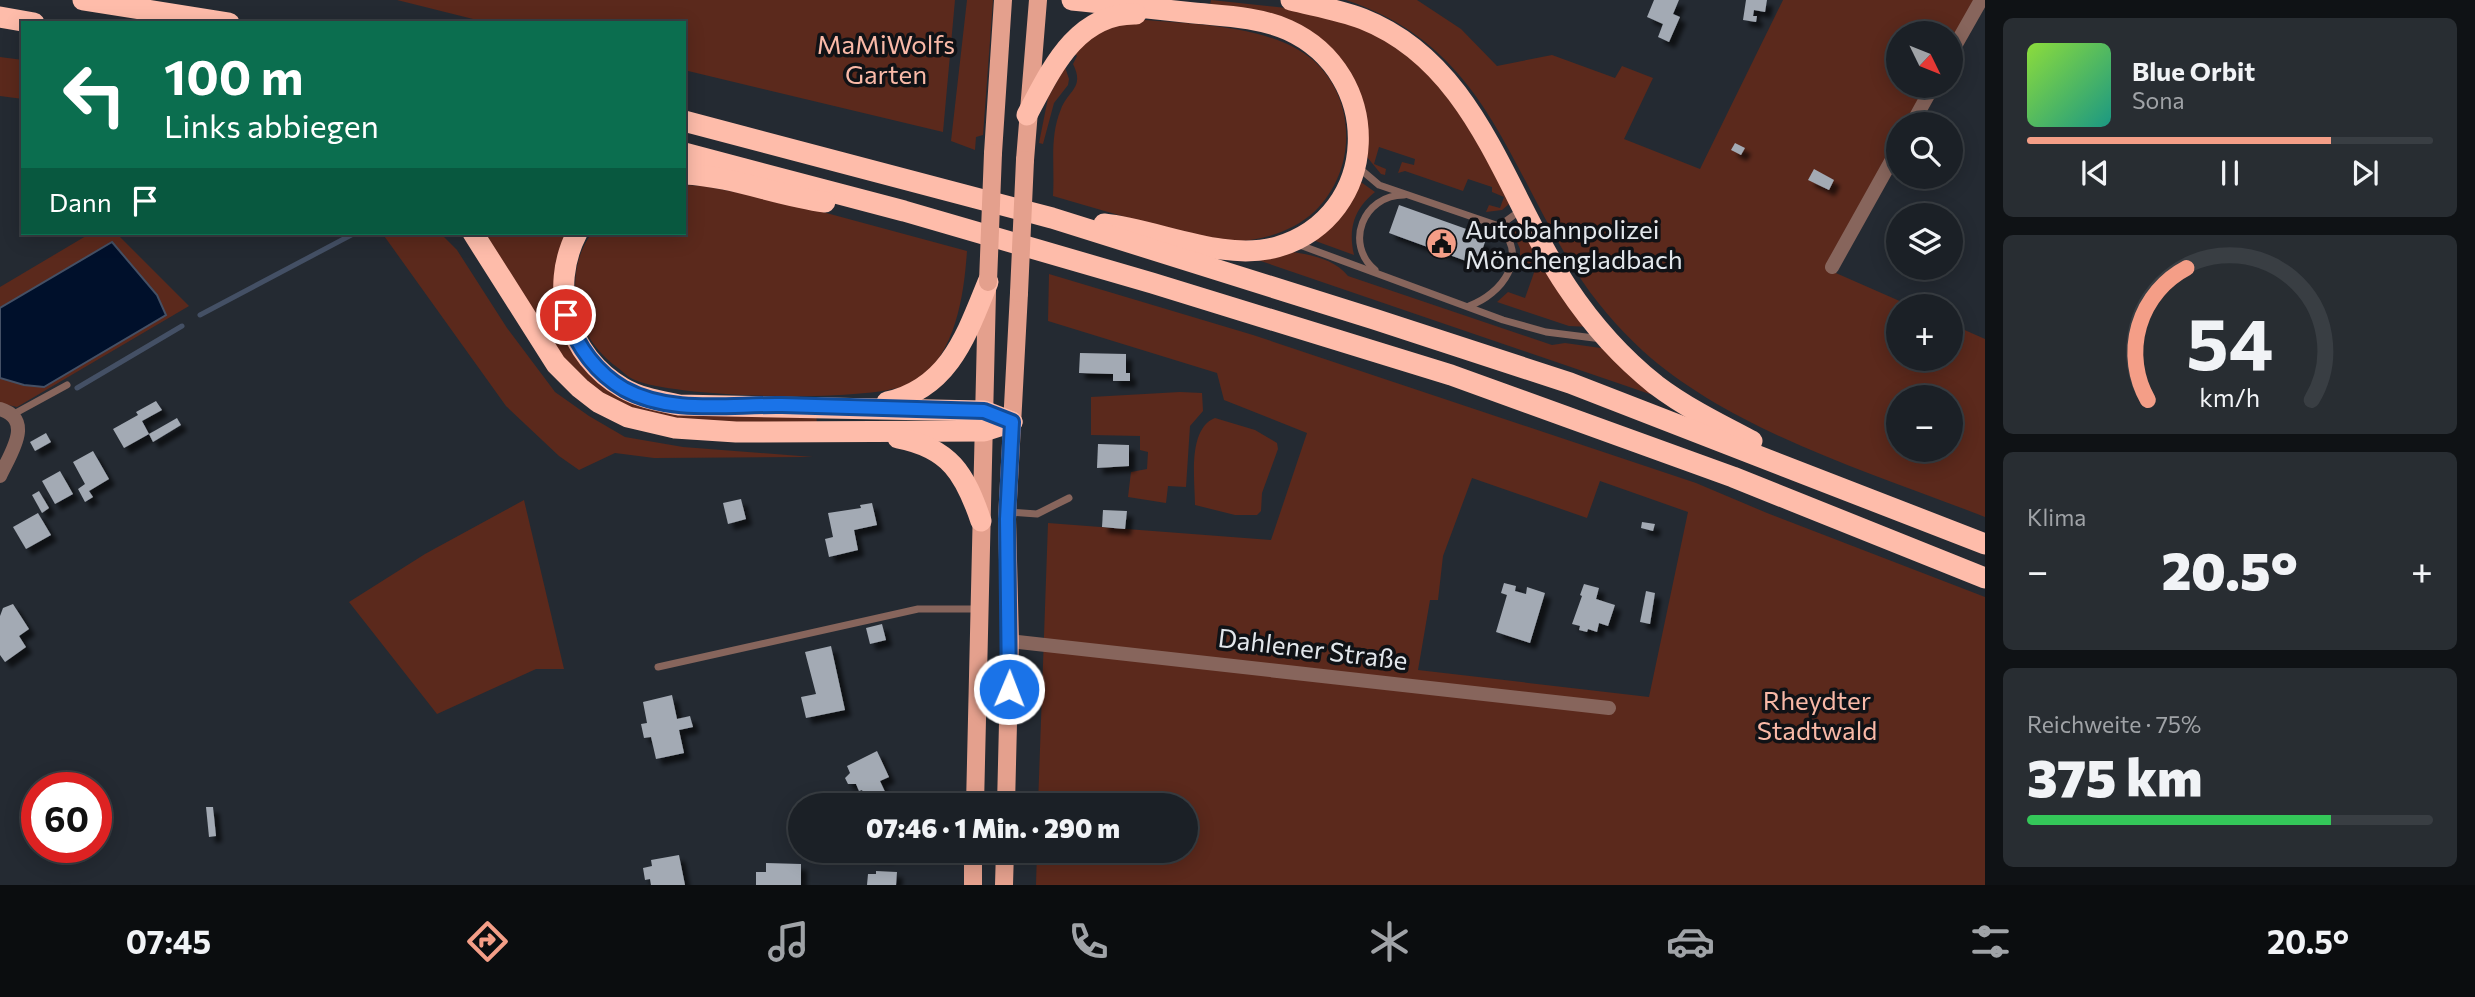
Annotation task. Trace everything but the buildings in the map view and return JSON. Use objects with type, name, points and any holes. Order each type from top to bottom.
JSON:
[{"type":"highway","points":[[83,0],[216,21]]},
{"type":"highway","points":[[1052,218],[1126,227],[1223,250],[1259,251],[1291,242],[1314,229],[1333,209],[1346,189],[1356,164],[1359,130],[1344,80],[1322,53],[1289,31],[1255,19],[1072,0]]},
{"type":"highway","points":[[1291,0],[1363,19],[1387,30],[1429,62],[1472,114],[1499,159],[1523,209],[1566,286],[1609,340],[1656,385],[1698,412],[1816,475],[1860,495]]},
{"type":"highway","points":[[1027,115],[1063,52],[1078,35],[1095,23],[1130,14],[1225,16]]},
{"type":"highway","points":[[0,18],[21,21]]},
{"type":"highway","points":[[686,122],[1052,218],[1570,383],[1985,544]]},
{"type":"highway","points":[[686,154],[904,211],[1152,283],[1451,375],[1733,477],[1985,578]]},
{"type":"highway","points":[[686,174],[739,183],[798,198],[904,211]]},
{"type":"highway","points":[[474,235],[556,364],[580,388],[612,410],[628,417],[675,428],[736,432],[865,431],[984,421]]},
{"type":"highway","points":[[577,235],[565,266],[563,281],[566,315],[587,357],[624,389],[654,400],[679,405],[864,407],[1012,422]]},
{"type":"highway","points":[[864,407],[908,396],[921,390],[937,376],[962,343],[988,282]]},
{"type":"highway","points":[[865,431],[922,443],[946,458],[964,478],[981,521]]},
{"type":"main road","points":[[975,793],[988,282],[1003,0]]},
{"type":"main road","points":[[1006,793],[1010,641],[1008,512],[1027,115],[1038,0]]},
{"type":"main road","points":[[972,885],[973,863]]},
{"type":"main road","points":[[1004,885],[1005,863]]},
{"type":"street","points":[[1964,30],[1981,0]]},
{"type":"street","points":[[1832,267],[1886,170]]},
{"type":"street","points":[[0,475],[19,434],[18,422],[6,412]]},
{"type":"street","name":"Dahlener Straße","points":[[1010,641],[1609,708]]},
{"type":"lane","points":[[1356,164],[1379,185],[1499,226],[1508,239],[1510,270],[1503,285],[1496,292],[1468,306]]},
{"type":"lane","points":[[1381,275],[1365,261],[1360,249],[1362,221],[1381,200],[1395,195],[1409,195]]},
{"type":"lane","points":[[1499,226],[1523,209]]},
{"type":"lane","points":[[1291,242],[1503,320],[1546,332],[1609,340]]},
{"type":"lane","points":[[6,412],[67,385]]},
{"type":"lane","points":[[1008,512],[1037,514],[1069,498]]},
{"type":"lane","points":[[662,668],[918,609],[980,608]]},
{"type":"green space","name":"MaMiWolfs Garten","points":[[397,0],[955,0],[943,132],[686,70],[686,21],[481,21]]},
{"type":"green space","points":[[967,0],[993,0],[983,135],[976,137],[975,150],[951,141]]},
{"type":"green space","points":[[1211,0],[1306,10],[1364,25],[1440,80],[1511,196],[1509,204],[1502,210],[1486,212],[1489,205],[1500,208],[1504,197],[1492,192],[1492,187],[1468,179],[1463,191],[1405,171],[1398,173],[1402,162],[1414,165],[1415,159],[1379,147],[1374,164],[1386,169],[1385,175],[1381,174],[1367,157],[1367,146],[1336,58],[1210,6]]},
{"type":"green space","points":[[1346,0],[1417,0],[1461,29],[1497,66],[1552,55],[1615,78],[1622,66],[1653,78],[1624,139],[1700,169],[1783,0],[1977,0],[1964,24],[1964,21],[1886,21],[1886,98],[1923,98],[1916,112],[1886,112],[1886,167],[1829,270],[1886,295],[1886,371],[1963,371],[1963,329],[1985,339],[1985,517],[1761,428],[1679,380],[1643,351],[1606,313],[1582,281],[1486,111],[1461,77],[1430,46],[1393,20]]},
{"type":"green space","points":[[1134,19],[1203,25],[1252,33],[1275,39],[1313,60],[1338,94],[1346,135],[1339,176],[1315,211],[1298,224],[1279,233],[1259,239],[1226,241],[1204,239],[1053,196],[1053,152],[1057,120],[1077,78],[1073,64],[1077,56],[1071,48],[1077,41]]},
{"type":"green space","points":[[0,57],[21,60],[21,99],[0,96]]},
{"type":"green space","points":[[1065,67],[1068,85],[1054,103],[1043,144],[1039,143],[1048,98]]},
{"type":"green space","points":[[1358,180],[1375,192],[1362,205],[1354,220],[1354,255],[1310,239]]},
{"type":"green space","points":[[686,185],[782,201],[967,251],[956,322],[941,354],[918,380],[898,388],[865,393],[825,396],[733,395],[657,386],[635,380],[596,347],[582,323],[575,285],[579,257],[591,235],[686,235]]},
{"type":"green space","points":[[1520,219],[1590,327],[1569,326],[1497,302],[1508,292],[1525,298],[1536,267],[1520,260],[1520,249],[1511,228]]},
{"type":"green space","points":[[88,235],[118,235],[189,306],[17,407],[0,403],[0,287]]},
{"type":"green space","points":[[383,235],[442,235],[457,250],[507,328],[555,392],[625,437],[683,447],[813,457],[654,458],[615,453],[579,470],[559,456],[506,406]]},
{"type":"green space","points":[[483,235],[570,235],[555,298],[630,398],[816,414],[817,424],[664,421],[626,409],[590,389],[566,364]]},
{"type":"green space","points":[[1285,251],[1320,258],[1335,265],[1348,276],[1552,345],[1565,343],[1608,349],[1679,404],[1255,259]]},
{"type":"green space","name":"Rheydter Stadtwald","points":[[1049,274],[1253,335],[1696,483],[1985,597],[1985,885],[1036,885],[1037,863],[1198,863],[1198,793],[1038,793],[1048,523],[1271,540],[1307,433],[1224,400],[1217,373],[1048,321]],"holes":[[[1472,478],[1587,518],[1600,481],[1688,512],[1649,697],[1418,670],[1430,600],[1438,600],[1443,556]]]},
{"type":"green space","points":[[1202,393],[1203,411],[1190,426],[1186,487],[1168,486],[1166,503],[1128,497],[1131,472],[1147,469],[1148,452],[1140,450],[1140,436],[1091,435],[1091,397]]},
{"type":"green space","points":[[1215,418],[1255,430],[1277,443],[1278,449],[1262,493],[1261,511],[1257,515],[1235,515],[1195,505],[1196,444],[1206,424]]},
{"type":"green space","points":[[524,500],[564,669],[536,669],[437,714],[349,602],[425,554]]},
{"type":"water","points":[[112,242],[157,295],[166,315],[44,387],[0,378],[0,308]]},
{"type":"waterway","points":[[200,315],[351,235]]},
{"type":"waterway","points":[[77,388],[182,326]]},
{"type":"place","name":"Autobahnpolizei Mönchengladbach","points":[[1442,243]]},
{"type":"route","points":[[566,315],[579,345],[598,369],[624,389],[654,400],[679,405],[706,406],[984,411],[1012,422],[1007,519],[1009,689]]}]
